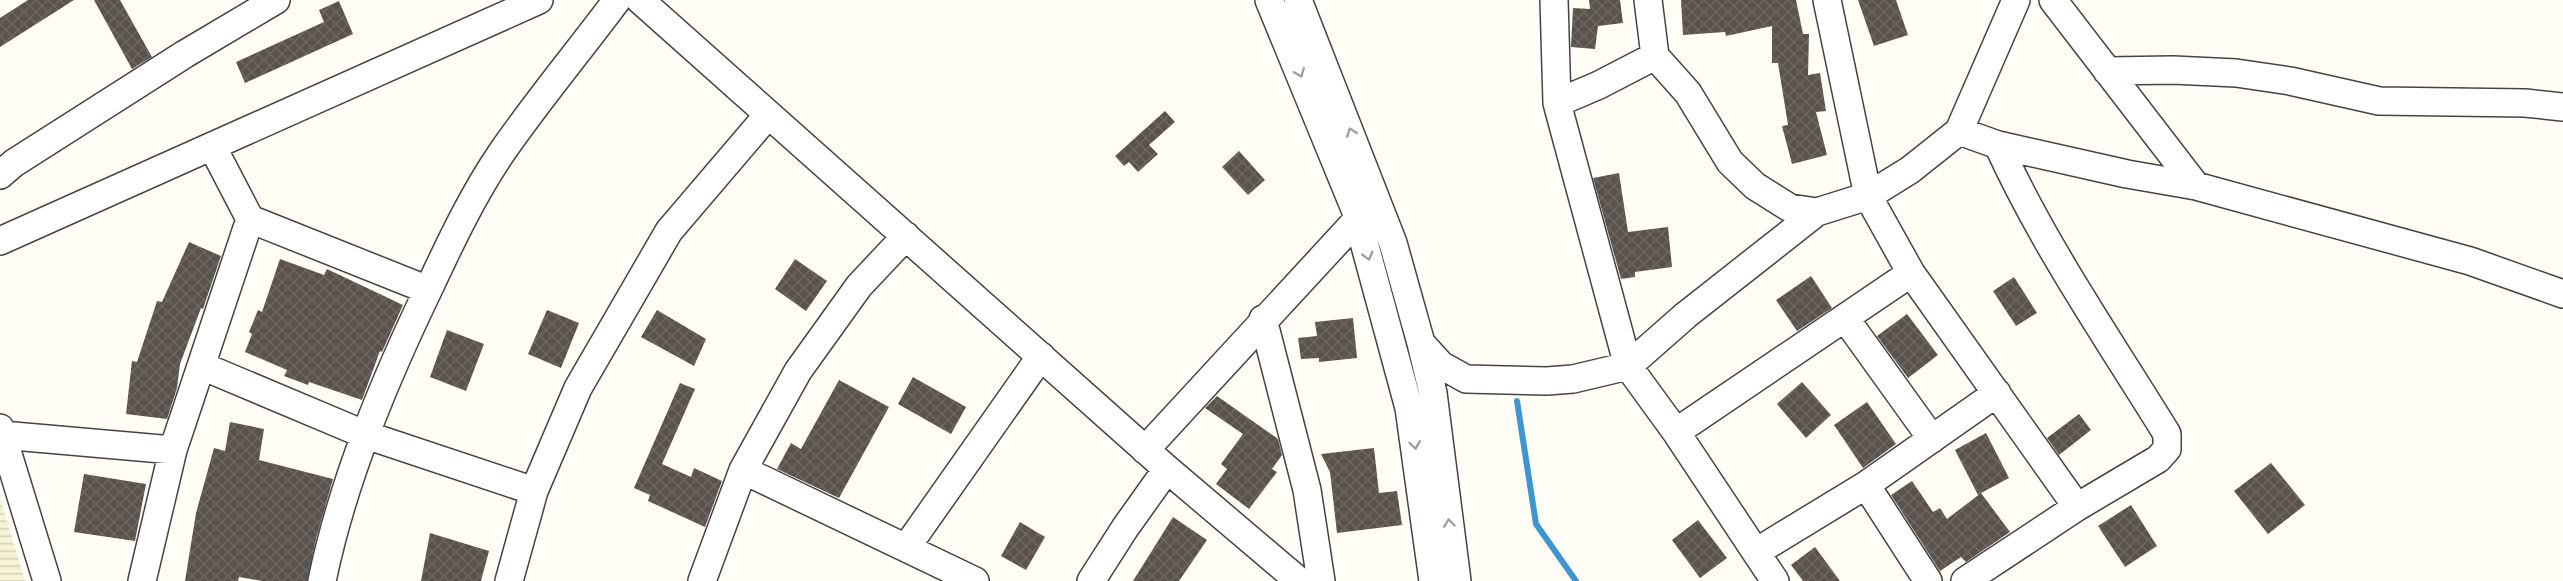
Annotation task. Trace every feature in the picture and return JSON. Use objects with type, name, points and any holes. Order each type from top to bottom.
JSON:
[{"type":"street","points":[[0,175],[34,150],[276,0]]},
{"type":"street","points":[[0,241],[539,0]]},
{"type":"street","points":[[322,581],[328,550],[366,435],[410,328],[453,238],[501,153],[617,0]]},
{"type":"street","points":[[640,0],[1145,450],[1299,581]]},
{"type":"street","points":[[1269,0],[1297,19],[1353,170],[1393,243],[1433,393],[1456,581]]},
{"type":"street","points":[[1554,0],[1557,103],[1628,366],[1676,432],[1775,581]]},
{"type":"street","points":[[1648,0],[1655,56],[1688,93],[1730,162],[1755,186],[1790,208],[1817,213]]},
{"type":"street","points":[[1827,0],[1868,196],[1911,273],[2077,507]]},
{"type":"street","points":[[1421,343],[1441,365],[1466,379],[1564,380],[1628,366],[1686,315],[1817,213],[1868,196],[1910,170],[1959,131],[2016,0]]},
{"type":"street","points":[[2053,0],[2196,186]]},
{"type":"street","points":[[1557,103],[1599,85],[1655,56]]},
{"type":"street","points":[[2107,71],[2173,70],[2236,73],[2290,81],[2379,100],[2525,103],[2563,107]]},
{"type":"street","points":[[509,581],[534,491],[578,388],[654,255],[682,215],[768,115]]},
{"type":"street","points":[[1959,131],[1998,145],[2127,174],[2196,186],[2470,261],[2563,294]]},
{"type":"street","points":[[1965,581],[2077,507],[2158,459],[2167,449],[2167,434],[2042,230],[2015,182],[1998,145]]},
{"type":"street","points":[[212,146],[250,219],[428,290]]},
{"type":"street","points":[[1353,170],[1358,219],[1409,408],[1433,581]]},
{"type":"street","points":[[142,581],[173,450],[250,219]]},
{"type":"street","points":[[1145,450],[1263,319],[1358,219]]},
{"type":"street","points":[[702,581],[743,470],[798,371],[859,286],[906,236]]},
{"type":"street","points":[[1676,432],[1911,273]]},
{"type":"street","points":[[1380,302],[1406,295]]},
{"type":"street","points":[[1845,318],[1932,439]]},
{"type":"street","points":[[1263,319],[1307,490],[1321,581]]},
{"type":"street","points":[[906,548],[1041,356]]},
{"type":"street","points":[[202,366],[366,435],[534,491]]},
{"type":"street","points":[[1756,552],[1866,485],[1997,393]]},
{"type":"street","points":[[47,581],[1,432],[173,450]]},
{"type":"street","points":[[1091,581],[1167,469]]},
{"type":"street","points":[[743,470],[975,581]]},
{"type":"street","points":[[1866,485],[1928,581]]},
{"type":"shaded area","points":[[0,499],[25,581],[0,581]]},
{"type":"building","points":[[28,0],[74,0],[0,47],[0,18]]},
{"type":"building","points":[[94,0],[120,0],[152,57],[132,69]]},
{"type":"building","points":[[1589,0],[1620,0],[1623,23],[1598,26],[1595,49],[1571,47],[1573,8],[1590,9]]},
{"type":"building","points":[[1681,0],[1796,0],[1803,34],[1809,34],[1808,75],[1820,73],[1826,111],[1816,112],[1827,155],[1792,164],[1782,126],[1788,125],[1778,63],[1772,63],[1772,26],[1726,36],[1725,32],[1683,35]]},
{"type":"building","points":[[1858,0],[1896,0],[1908,35],[1874,46]]},
{"type":"building","points":[[339,1],[353,34],[245,83],[236,62],[324,22],[319,10]]},
{"type":"building","points":[[1165,111],[1175,122],[1149,145],[1158,154],[1138,172],[1129,162],[1124,166],[1115,156]]},
{"type":"building","points":[[1239,151],[1265,180],[1248,195],[1222,167]]},
{"type":"building","points":[[1619,173],[1628,232],[1668,227],[1672,267],[1635,272],[1635,277],[1621,279],[1593,178]]},
{"type":"building","points":[[189,242],[221,256],[203,309],[201,308],[180,364],[177,388],[167,419],[126,414],[132,361],[137,362],[157,301],[162,302]]},
{"type":"building","points":[[280,259],[324,275],[327,269],[403,305],[382,352],[380,351],[362,400],[284,376],[287,370],[245,352],[252,334],[249,332],[258,310],[262,312]]},
{"type":"building","points":[[795,259],[827,281],[806,311],[775,289]]},
{"type":"building","points":[[1811,276],[1832,308],[1797,331],[1776,300]]},
{"type":"building","points":[[2014,277],[2037,313],[2016,326],[1993,291]]},
{"type":"building","points":[[547,310],[579,323],[561,368],[528,354]]},
{"type":"building","points":[[657,310],[706,339],[694,366],[641,337]]},
{"type":"building","points":[[1907,314],[1938,355],[1908,378],[1877,336]]},
{"type":"building","points":[[1353,318],[1357,358],[1319,362],[1319,358],[1301,359],[1298,338],[1317,336],[1315,322]]},
{"type":"building","points":[[447,330],[484,344],[466,391],[430,377]]},
{"type":"building","points":[[913,377],[966,407],[951,434],[898,404]]},
{"type":"building","points":[[839,380],[889,407],[839,498],[777,469],[791,443],[801,449]]},
{"type":"building","points":[[1802,382],[1831,415],[1806,438],[1777,404]]},
{"type":"building","points":[[680,383],[695,389],[662,464],[691,477],[694,468],[722,481],[705,527],[648,501],[650,495],[634,488]]},
{"type":"building","points":[[1217,396],[1278,439],[1282,455],[1272,469],[1277,472],[1249,509],[1216,484],[1227,469],[1221,464],[1243,434],[1205,408]]},
{"type":"building","points":[[1867,402],[1896,444],[1863,468],[1834,425]]},
{"type":"building","points":[[2079,414],[2091,430],[2059,455],[2047,438]]},
{"type":"building","points":[[230,422],[264,429],[259,460],[333,479],[307,581],[262,581],[239,577],[238,581],[185,581],[196,513],[214,448],[225,451]]},
{"type":"building","points":[[1986,433],[2009,478],[1978,495],[1955,450]]},
{"type":"building","points":[[1374,448],[1379,493],[1397,491],[1402,525],[1337,533],[1330,472],[1321,454]]},
{"type":"building","points":[[2271,463],[2305,505],[2268,534],[2234,491]]},
{"type":"building","points":[[84,474],[146,484],[135,541],[74,532]]},
{"type":"building","points":[[1912,481],[1933,512],[1940,508],[1947,519],[1981,493],[2010,532],[1966,562],[1961,557],[1940,571],[1891,495]]},
{"type":"building","points":[[2131,505],[2157,546],[2125,567],[2098,526]]},
{"type":"building","points":[[1173,517],[1207,540],[1179,581],[1133,581]]},
{"type":"building","points":[[1698,520],[1727,558],[1700,578],[1672,540]]},
{"type":"building","points":[[1020,522],[1045,537],[1026,570],[1001,556]]},
{"type":"building","points":[[430,533],[489,551],[481,581],[421,581]]},
{"type":"building","points":[[1815,547],[1840,581],[1803,581],[1791,565]]},
{"type":"waterway","points":[[1517,401],[1536,524],[1576,581]]}]
